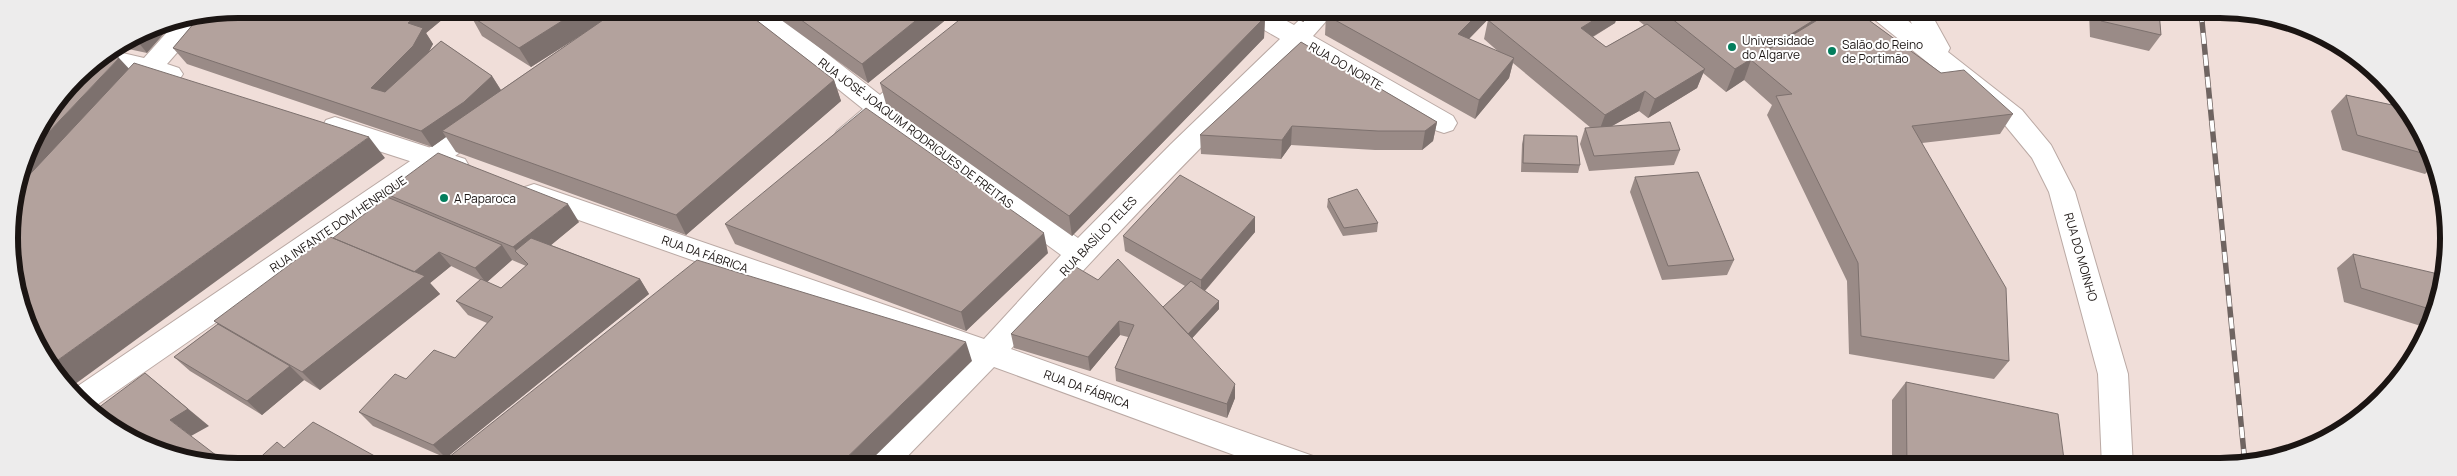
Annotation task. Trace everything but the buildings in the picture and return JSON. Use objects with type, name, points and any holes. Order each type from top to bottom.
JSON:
[{"type":"street","name":"RUA JOSÉ JOAQUIM RODRIGUES DE FREITAS","points":[[765,18],[880,109],[1080,254]]},
{"type":"street","name":"RUA DO NORTE","points":[[1263,18],[1444,123]]},
{"type":"street","name":"RUA BASÍLIO TELES","points":[[885,458],[989,353],[1080,254],[1315,18]]},
{"type":"street","name":"RUA DO MOINHO","points":[[1913,21],[1970,82],[2013,117],[2042,152],[2062,192],[2113,374],[2118,458]]},
{"type":"street","points":[[125,97],[188,23]]},
{"type":"street","points":[[110,58],[188,80]]},
{"type":"street","points":[[828,154],[932,66]]},
{"type":"street","name":"RUA INFANTE DOM HENRIQUE","points":[[85,397],[434,158],[503,107]]},
{"type":"street","points":[[311,119],[434,158],[480,175]]},
{"type":"street","name":"RUA DA FÁBRICA","points":[[508,185],[989,353],[1280,458]]},
{"type":"street","points":[[689,275],[734,237]]},
{"type":"railway","points":[[2202,18],[2244,457]]},
{"type":"place","name":"Universidade do Algarve","points":[[1732,47]]},
{"type":"place","name":"Salão do Reino de Portimão","points":[[1832,51]]},
{"type":"place","name":"A Paparoca","points":[[444,198]]}]
